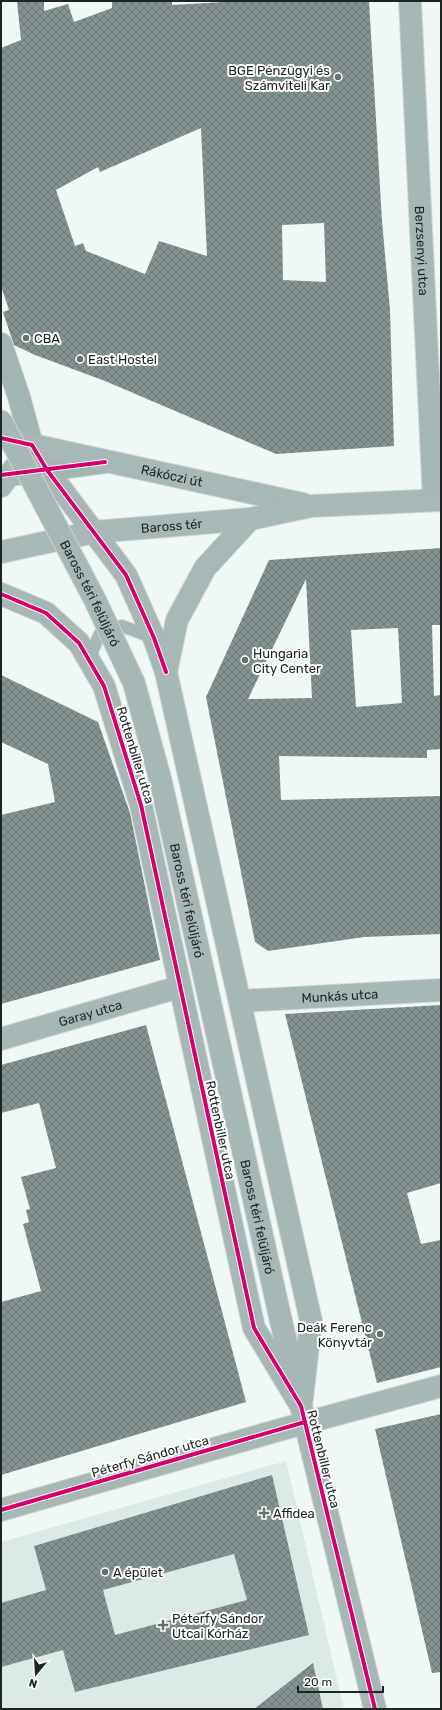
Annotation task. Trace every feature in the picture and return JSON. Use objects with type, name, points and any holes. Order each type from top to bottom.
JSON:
[{"type":"main road","points":[[1,344],[19,397],[32,445]]},
{"type":"main road","points":[[1,438],[32,445]]},
{"type":"main road","name":"Rákóczi út","points":[[32,445],[311,506]]},
{"type":"main road","points":[[4,479],[32,445]]},
{"type":"main road","points":[[4,479],[47,470],[105,462]]},
{"type":"main road","name":"Rákóczi út","points":[[250,519],[311,506],[438,500]]},
{"type":"main road","points":[[166,672],[177,620],[204,568],[250,519]]},
{"type":"main road","name":"Baross tér","points":[[1,552],[94,532],[250,519]]},
{"type":"street","name":"Berzsenyi utca","points":[[410,1],[438,500]]},
{"type":"street","name":"Baross téri felüljáró","points":[[1,421],[94,600],[134,683],[161,782],[303,1414]]},
{"type":"street","points":[[32,445],[47,470],[94,532]]},
{"type":"street","name":"Rottenbiller utca","points":[[94,532],[126,575],[154,638],[166,672],[311,1321],[303,1414]]},
{"type":"street","name":"Rottenbiller utca","points":[[1,594],[46,613],[79,643],[104,686],[141,805],[179,987],[254,1328],[303,1414],[375,1709]]},
{"type":"street","name":"Garay utca","points":[[1,1039],[179,987]]},
{"type":"street","name":"Munkás utca","points":[[240,1001],[441,990]]},
{"type":"street","name":"Péterfy Sándor utca","points":[[1,1510],[303,1414],[441,1386]]},
{"type":"lane","points":[[89,658],[100,634],[122,626],[154,638]]},
{"type":"shaded area","name":"Péterfy Sándor Utcai Kórház","points":[[286,1461],[344,1709],[1,1709],[1,1542]]},
{"type":"building","points":[[17,1],[44,1],[44,11],[68,4],[74,22],[112,8],[112,1],[172,1],[172,5],[241,1],[369,1],[382,221],[390,310],[394,446],[276,454],[105,381],[35,355],[14,345],[3,312],[9,310],[1,286],[1,48],[21,40]],"holes":[[[201,128],[207,256],[159,241],[145,274],[86,251],[83,243],[75,246],[56,190],[98,167],[100,172]],[[324,223],[326,282],[283,280],[282,225]]]},
{"type":"building","points":[[441,548],[441,625],[432,625],[434,696],[441,695],[441,749],[427,750],[427,758],[279,756],[281,800],[441,796],[441,934],[364,937],[268,951],[255,942],[206,697],[269,560]],"holes":[[[306,579],[312,698],[248,699]],[[398,628],[402,703],[356,707],[351,630]]]},
{"type":"building","points":[[1,675],[98,722],[130,813],[160,960],[1,1004],[1,815],[55,802],[48,764],[1,742]]},
{"type":"building","points":[[441,1005],[441,1183],[407,1193],[421,1244],[441,1240],[441,1367],[377,1383],[285,1014]]},
{"type":"building","points":[[146,1025],[246,1402],[1,1475],[1,1302],[41,1291],[23,1224],[29,1222],[26,1210],[30,1209],[21,1177],[56,1168],[39,1103],[1,1113],[1,1065]]},
{"type":"building","points":[[441,1414],[441,1672],[432,1673],[375,1429]]},
{"type":"building","name":"A épület","points":[[272,1475],[309,1635],[75,1692],[63,1650],[1,1667],[1,1603],[46,1590],[34,1546]],"holes":[[[234,1554],[247,1600],[115,1635],[103,1590]]]},
{"type":"building","points":[[313,1663],[323,1709],[254,1709]]},
{"type":"cycle path","points":[[1,438],[32,445],[47,470],[126,575],[154,638],[166,672]]},
{"type":"cycle path","points":[[1,475],[105,462]]},
{"type":"cycle path","points":[[1,594],[46,613],[79,643],[104,686],[141,805],[254,1328],[301,1406],[375,1709]]},
{"type":"cycle path","points":[[1,1510],[305,1422]]},
{"type":"place","name":"BGE Pénzügyi és Számviteli Kar","points":[[338,77]]},
{"type":"place","name":"CBA","points":[[26,338]]},
{"type":"place","name":"East Hostel","points":[[80,359]]},
{"type":"place","name":"Hungaria City Center","points":[[245,660]]},
{"type":"place","name":"Deák Ferenc Könyvtár","points":[[380,1334]]},
{"type":"place","name":"Affidea","points":[[264,1513]]},
{"type":"place","name":"A épület","points":[[105,1572]]},
{"type":"place","name":"Péterfy Sándor Utcai Kórház","points":[[163,1625]]}]
